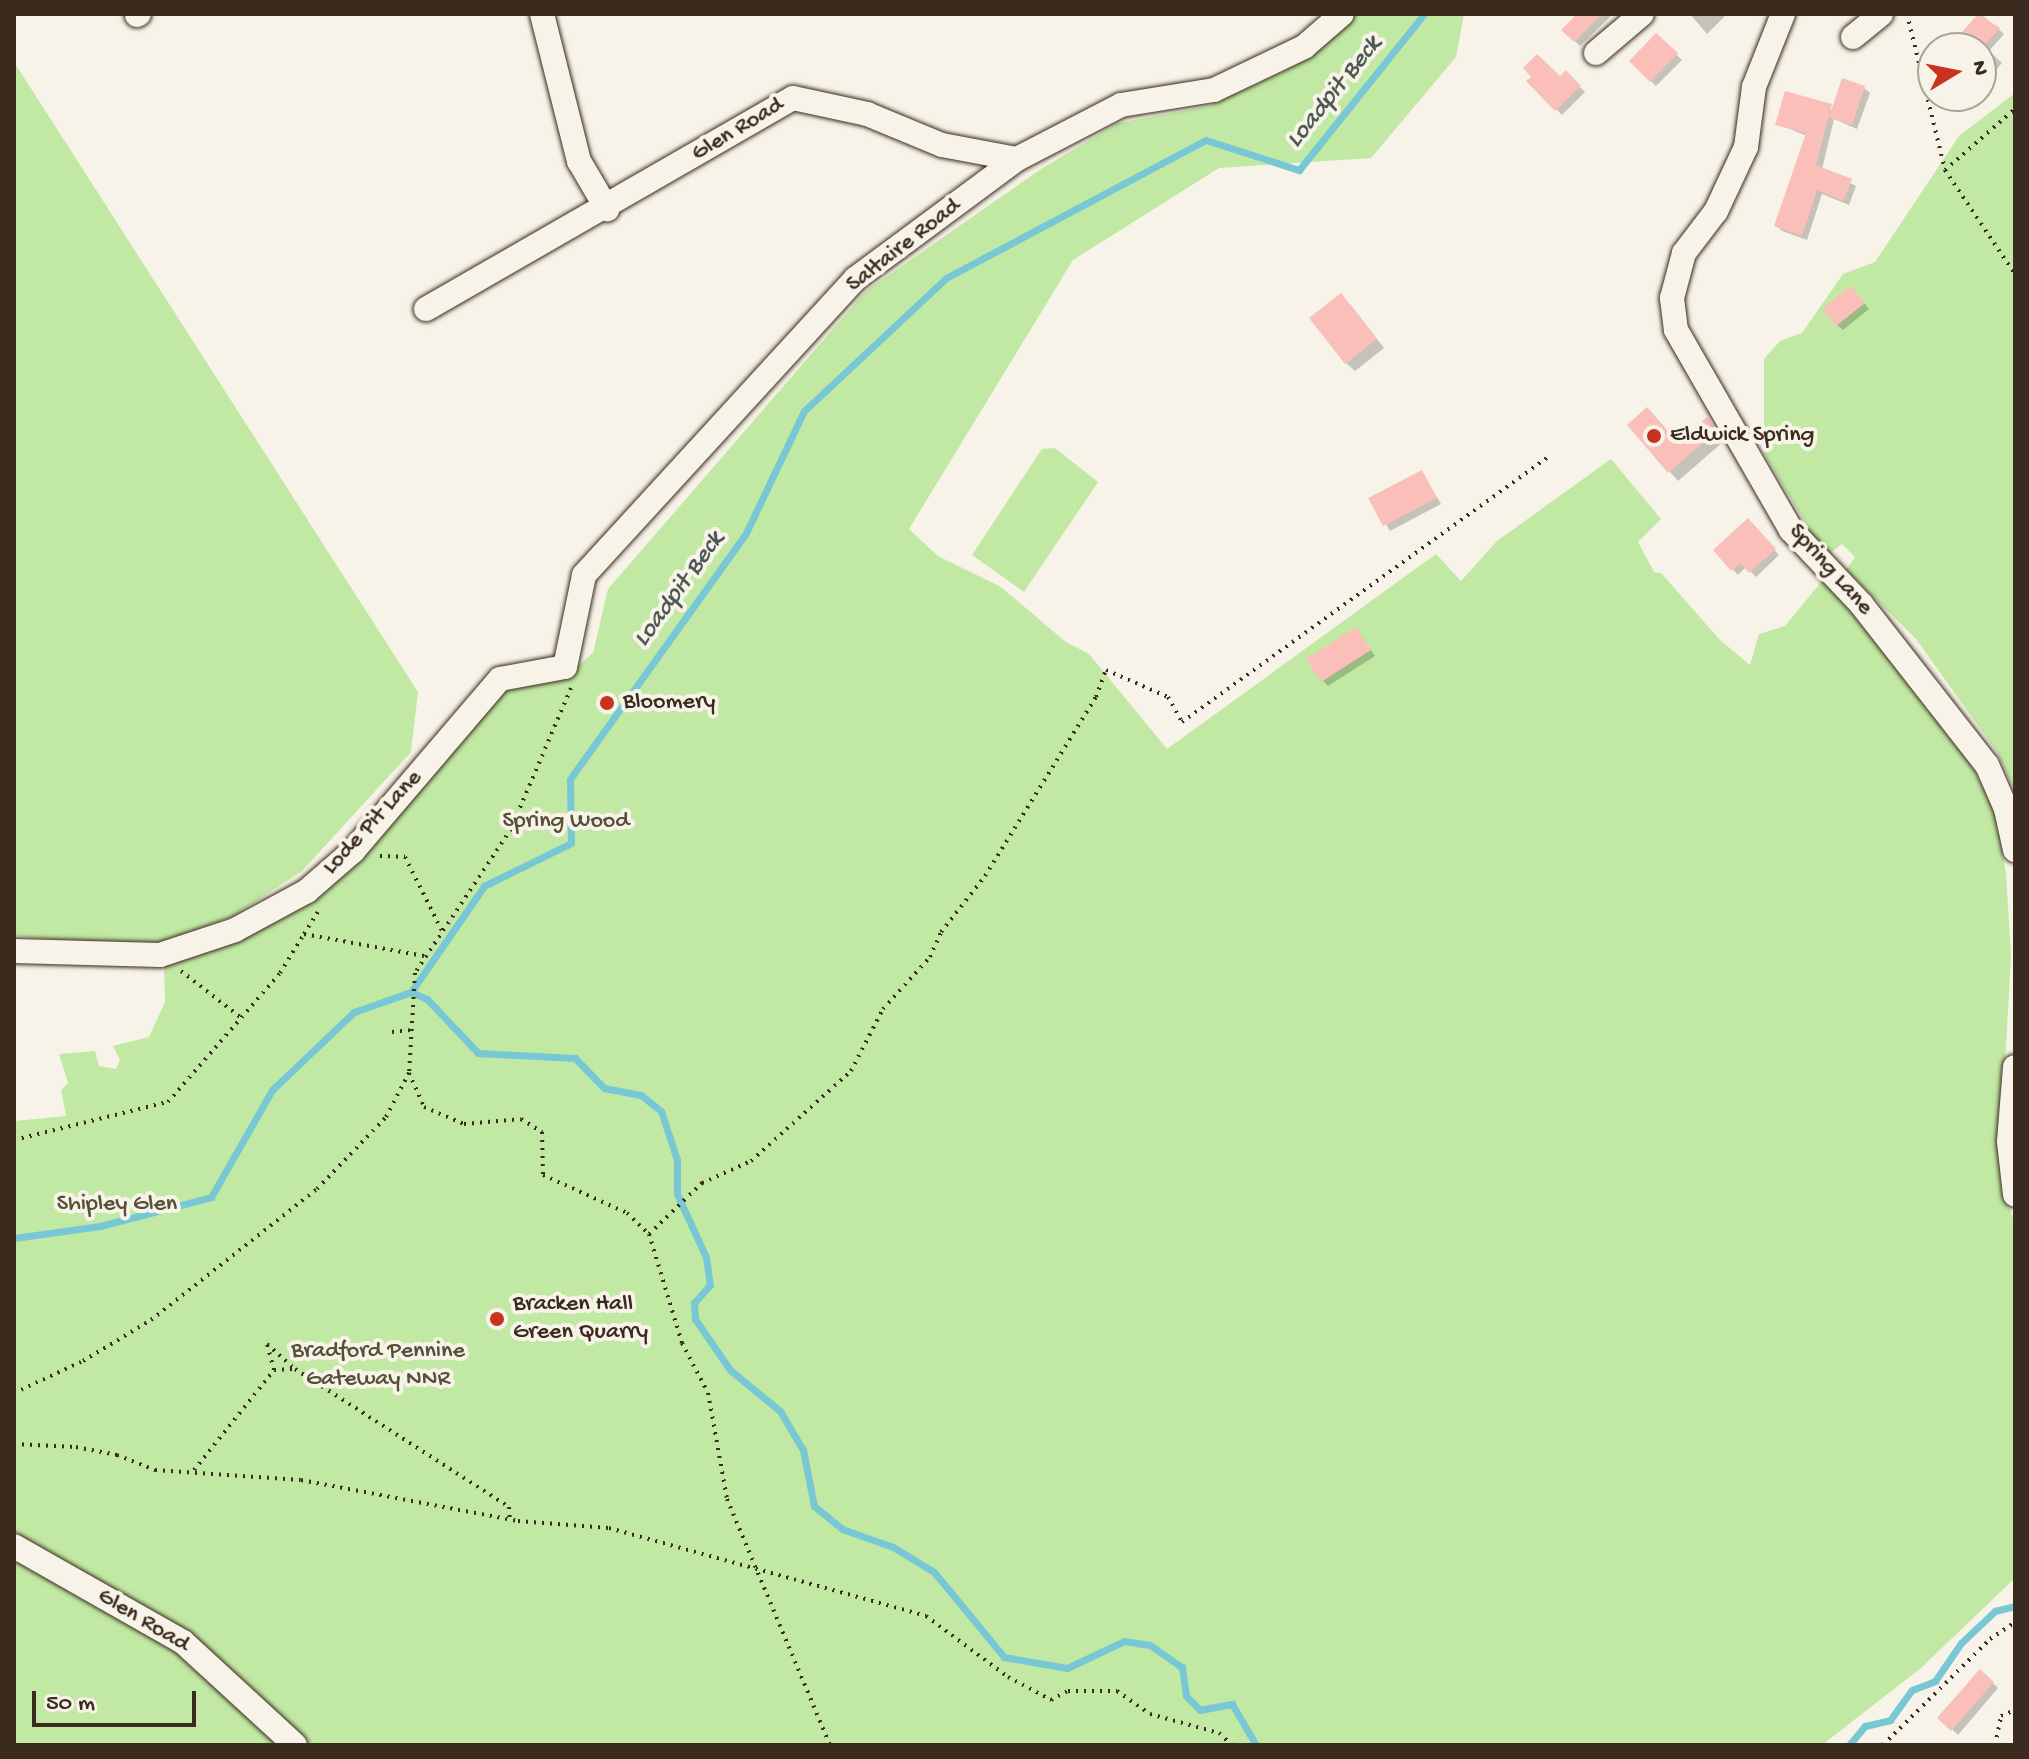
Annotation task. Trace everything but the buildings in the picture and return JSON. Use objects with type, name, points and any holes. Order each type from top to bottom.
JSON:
[{"type":"street","points":[[542,14],[579,161],[607,209]]},
{"type":"street","name":"Saltaire Road","points":[[565,667],[584,575],[855,279],[1017,159],[1121,105],[1214,90],[1304,47],[1342,14]]},
{"type":"street","points":[[1596,53],[1642,14]]},
{"type":"street","name":"Spring Lane","points":[[1783,14],[1754,87],[1746,147],[1716,211],[1684,253],[1672,298],[1676,330],[1791,530],[1861,604],[1987,765],[2006,809],[2015,850]]},
{"type":"street","points":[[1853,37],[1881,14]]},
{"type":"street","name":"Glen Road","points":[[426,309],[607,209],[793,98],[867,114],[942,145],[1017,159]]},
{"type":"street","name":"Lode Pit Lane","points":[[14,951],[160,955],[235,930],[307,891],[369,832],[500,679],[565,667]]},
{"type":"street","points":[[2015,1067],[2012,1143],[2015,1195]]},
{"type":"street","name":"Glen Road","points":[[14,1546],[183,1642],[295,1745]]},
{"type":"path","points":[[1907,14],[1945,170],[2015,274]]},
{"type":"path","points":[[1945,170],[2015,109]]},
{"type":"path","points":[[649,1234],[702,1183],[751,1161],[851,1071],[883,1009],[930,957],[941,932],[985,876],[1096,697],[1106,670],[1168,697],[1182,722],[1385,580],[1551,455]]},
{"type":"path","points":[[565,667],[572,692],[511,829],[415,973],[410,1010],[409,1073],[424,1107],[464,1124],[521,1119],[542,1132],[543,1175],[627,1213],[649,1234],[682,1343],[708,1393],[727,1499],[830,1745]]},
{"type":"path","points":[[369,832],[374,856],[405,857],[442,932]]},
{"type":"path","points":[[14,1140],[168,1102],[280,973],[304,934],[424,956]]},
{"type":"path","points":[[160,955],[240,1017]]},
{"type":"path","points":[[392,1032],[410,1030]]},
{"type":"path","points":[[14,1393],[151,1320],[317,1189],[386,1117],[409,1073]]},
{"type":"path","points":[[274,1370],[267,1344],[295,1369],[509,1507],[510,1520]]},
{"type":"path","points":[[193,1472],[274,1370],[295,1369]]},
{"type":"path","points":[[14,1444],[76,1447],[117,1455],[155,1470],[301,1480],[510,1520],[609,1528],[926,1616],[1008,1677],[1046,1698],[1068,1691],[1117,1691],[1150,1714],[1219,1733],[1232,1745]]},
{"type":"path","points":[[1883,1745],[1990,1639],[2015,1622]]},
{"type":"path","points":[[1995,1745],[2001,1716],[2015,1710]]},
{"type":"green space","points":[[1353,14],[1464,14],[1456,57],[1371,158],[1219,168],[1073,260],[909,529],[938,556],[1001,587],[1066,642],[1089,654],[1167,749],[1436,554],[1461,581],[1497,541],[1611,459],[1661,519],[1638,542],[1654,572],[1661,573],[1720,640],[1750,665],[1759,634],[1785,626],[1822,581],[1875,633],[1971,762],[1981,785],[1991,792],[2006,873],[2011,956],[2001,1137],[2006,1198],[2015,1223],[2015,1578],[1921,1668],[1822,1745],[14,1745],[14,1121],[66,1116],[61,1090],[68,1083],[59,1054],[95,1051],[99,1066],[116,1069],[120,1060],[113,1046],[149,1037],[165,1002],[164,962],[288,907],[496,692],[548,674],[559,682],[593,653],[608,589],[866,291],[1041,169],[1118,123],[1209,106],[1287,70]]},
{"type":"green space","points":[[14,62],[418,692],[411,752],[302,871],[234,916],[154,946],[14,936]]},
{"type":"green space","points":[[2015,93],[2015,793],[1997,752],[1916,639],[1846,570],[1855,557],[1842,544],[1830,553],[1816,540],[1764,453],[1764,359],[1780,341],[1802,333],[1843,274],[1875,262],[1959,136],[1990,112],[1997,112],[1997,107]]},
{"type":"green space","points":[[1055,448],[1098,482],[1024,592],[972,555],[1042,449]]},
{"type":"waterway","name":"Loadpit Beck","points":[[14,1238],[100,1226],[211,1197],[272,1090],[354,1012],[411,992],[484,886],[571,843],[570,779],[746,533],[804,411],[946,278],[1206,140],[1299,170],[1424,14]]},
{"type":"waterway","points":[[411,992],[427,999],[478,1053],[575,1058],[604,1088],[641,1095],[661,1111],[677,1160],[677,1194],[706,1257],[710,1285],[694,1303],[695,1319],[730,1370],[780,1411],[803,1450],[814,1506],[842,1529],[893,1547],[934,1572],[1004,1657],[1067,1668],[1124,1641],[1150,1645],[1182,1667],[1186,1696],[1200,1710],[1232,1704],[1256,1745]]},
{"type":"waterway","points":[[1849,1745],[1865,1726],[1890,1720],[1912,1690],[1935,1681],[1961,1643],[1995,1611],[2015,1606]]},
{"type":"place","name":"Eldwick Spring","points":[[1654,436]]},
{"type":"place","name":"Bloomery","points":[[607,703]]},
{"type":"place","name":"Bracken Hall Green Quarry","points":[[497,1319]]},
{"type":"park label","name":"Spring Wood","points":[[566,822]]},
{"type":"park label","name":"Shipley Glen","points":[[117,1205]]},
{"type":"park label","name":"Bradford Pennine Gateway NNR","points":[[378,1366]]}]
